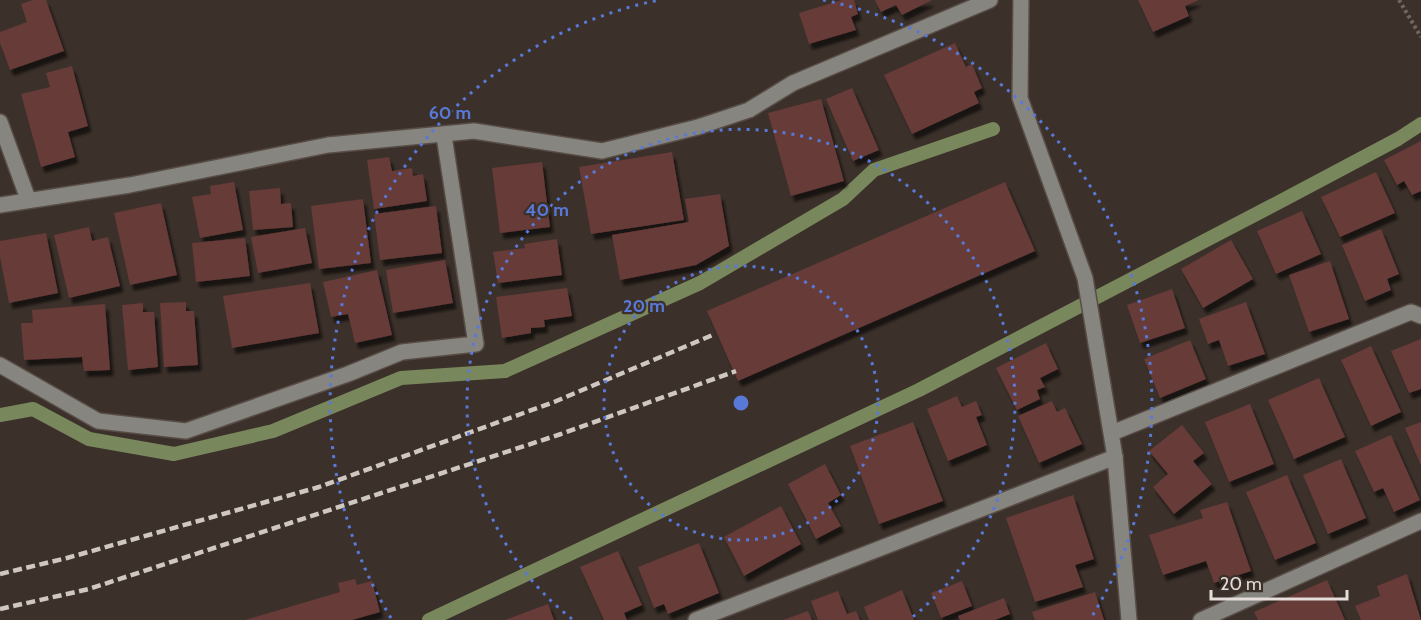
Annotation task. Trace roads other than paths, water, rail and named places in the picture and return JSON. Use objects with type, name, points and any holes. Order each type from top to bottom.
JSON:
[{"type":"street","points":[[0,205],[130,185],[328,145],[474,131],[602,151],[698,127],[749,110],[793,83],[990,0]]},
{"type":"street","points":[[1021,0],[1020,98],[1085,278],[1112,433],[1129,620]]},
{"type":"street","points":[[0,122],[28,199]]},
{"type":"street","points":[[0,365],[98,421],[186,431],[348,374],[402,352],[476,344],[444,135]]},
{"type":"street","points":[[1112,433],[1411,312],[1421,315]]},
{"type":"street","points":[[696,620],[1115,457]]},
{"type":"street","points":[[1201,620],[1421,521]]},
{"type":"waterway","points":[[429,620],[919,390],[1283,200],[1398,139],[1421,124]]},
{"type":"waterway","points":[[0,415],[33,409],[89,439],[174,454],[273,431],[401,378],[505,371],[700,283],[843,199],[874,170],[993,129]]},
{"type":"railway","points":[[0,574],[67,558],[319,487],[554,402],[715,334]]},
{"type":"railway","points":[[0,609],[89,589],[561,434],[736,371]]}]
